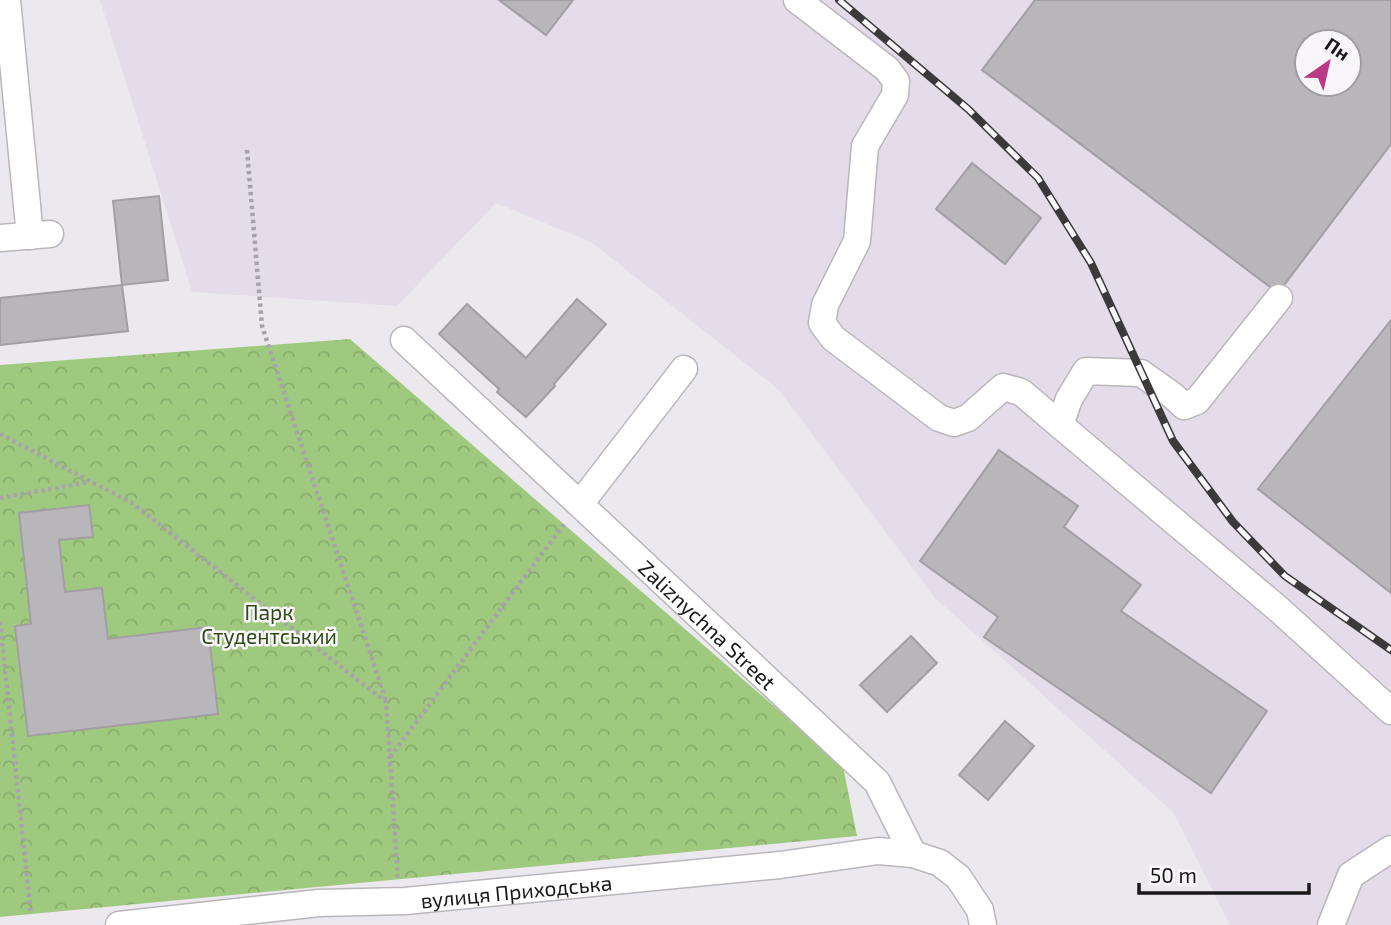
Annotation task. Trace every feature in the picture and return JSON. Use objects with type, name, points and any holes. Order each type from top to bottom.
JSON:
[{"type":"street","points":[[0,238],[40,235],[6,0]]},
{"type":"street","points":[[797,0],[887,69],[896,82],[895,95],[865,146],[857,241],[825,305],[822,323],[833,338],[939,418],[954,422],[968,418],[1003,387],[1021,392],[1276,607],[1391,712]]},
{"type":"street","points":[[1060,425],[1069,399],[1086,371],[1141,373],[1184,406],[1197,401],[1279,298]]},
{"type":"street","name":"Zaliznychna Street","points":[[404,340],[877,782],[914,854]]},
{"type":"street","points":[[580,504],[684,369]]},
{"type":"street","points":[[1331,925],[1351,875],[1391,849]]},
{"type":"street","name":"вулиця Приходська","points":[[119,925],[319,903],[403,902],[780,865],[878,851],[914,854]]},
{"type":"street","points":[[914,854],[940,863],[958,877],[980,910],[983,925]]},
{"type":"path","points":[[247,150],[262,326],[386,702],[403,902]]},
{"type":"path","points":[[0,434],[132,503],[386,702]]},
{"type":"path","points":[[0,498],[91,482]]},
{"type":"path","points":[[390,758],[580,504]]},
{"type":"path","points":[[0,622],[31,914]]},
{"type":"path","points":[[0,685],[7,684]]},
{"type":"shaded area","points":[[100,0],[1391,0],[1391,925],[1230,925],[1174,813],[935,598],[779,390],[591,242],[496,203],[397,306],[192,292]]},
{"type":"green space","name":"Парк Студентський","points":[[350,339],[843,766],[857,836],[0,917],[0,365]]},
{"type":"building","points":[[499,0],[573,0],[546,35]]},
{"type":"building","points":[[1035,0],[1391,0],[1391,144],[1278,293],[982,70]]},
{"type":"building","points":[[972,163],[1041,218],[1005,264],[936,209]]},
{"type":"building","points":[[159,196],[168,280],[122,285],[113,201]]},
{"type":"building","points":[[122,285],[128,331],[0,345],[0,298]]},
{"type":"building","points":[[577,299],[606,324],[526,417],[439,334],[467,304],[526,358]]},
{"type":"building","points":[[1391,320],[1391,593],[1258,489]]},
{"type":"building","points":[[999,450],[1078,506],[1064,527],[1141,585],[1121,611],[1267,711],[1211,793],[984,637],[998,617],[920,561]]},
{"type":"building","points":[[89,505],[93,537],[59,540],[65,592],[102,588],[108,639],[208,627],[218,714],[28,736],[15,626],[31,624],[19,513]]},
{"type":"building","points":[[911,636],[937,663],[887,712],[860,685]]},
{"type":"building","points":[[1005,721],[1034,746],[988,800],[959,775]]},
{"type":"railway","points":[[839,0],[968,109],[1038,178],[1091,263],[1173,441],[1233,522],[1285,576],[1391,650]]}]
